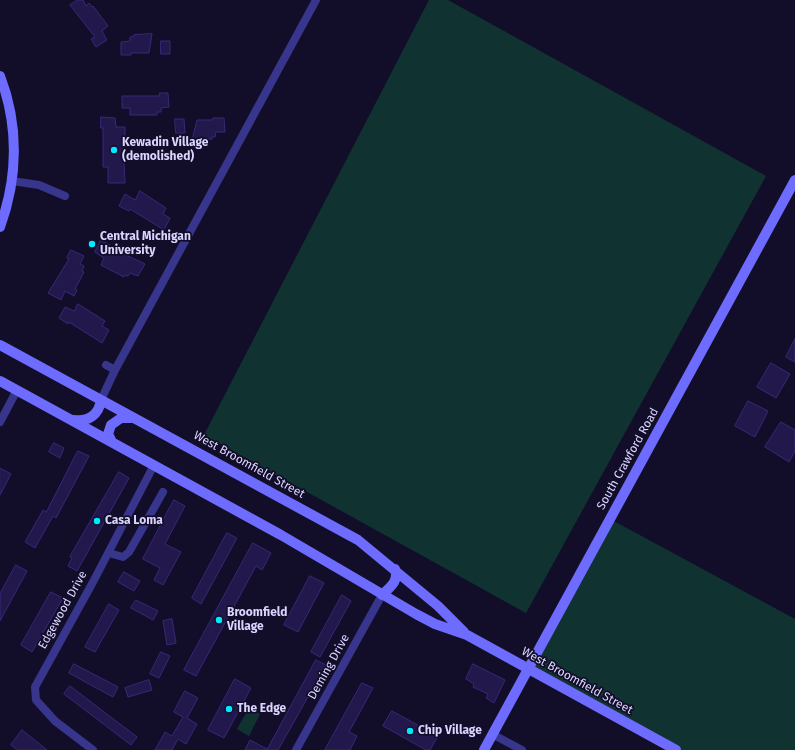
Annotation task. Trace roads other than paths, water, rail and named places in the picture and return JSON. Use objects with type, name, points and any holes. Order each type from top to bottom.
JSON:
[{"type":"main road","points":[[0,76],[9,104],[13,129],[14,159],[12,181],[0,227]]},
{"type":"main road","name":"South Crawford Road","points":[[484,750],[527,668],[795,180]]},
{"type":"main road","name":"West Broomfield Street","points":[[0,345],[358,540],[438,606],[467,635]]},
{"type":"main road","name":"West Broomfield Street","points":[[0,381],[281,535],[428,621],[467,635],[676,750]]},
{"type":"main road","points":[[72,420],[83,421],[90,418],[97,411],[101,400]]},
{"type":"main road","points":[[112,442],[109,438],[108,430],[114,422],[126,418],[136,419]]},
{"type":"main road","points":[[382,595],[395,582],[397,576],[395,569]]},
{"type":"street","points":[[101,400],[115,370],[316,0]]},
{"type":"street","points":[[12,181],[39,185],[65,196]]},
{"type":"street","points":[[106,365],[115,370]]},
{"type":"street","points":[[0,422],[17,390]]},
{"type":"street","name":"Edgewood Drive","points":[[93,750],[40,706],[36,700],[35,687],[109,553],[154,465]]},
{"type":"street","points":[[109,553],[123,557],[129,552],[163,492]]},
{"type":"street","name":"Deming Drive","points":[[296,750],[382,595]]},
{"type":"street","points":[[492,734],[522,750]]},
{"type":"place","name":"Kewadin Village (demolished)","points":[[114,150]]},
{"type":"place","name":"Central Michigan University","points":[[92,244]]},
{"type":"place","name":"Casa Loma","points":[[97,521]]},
{"type":"place","name":"Broomfield Village","points":[[219,620]]},
{"type":"place","name":"The Edge","points":[[229,709]]},
{"type":"place","name":"Chip Village","points":[[410,731]]}]
